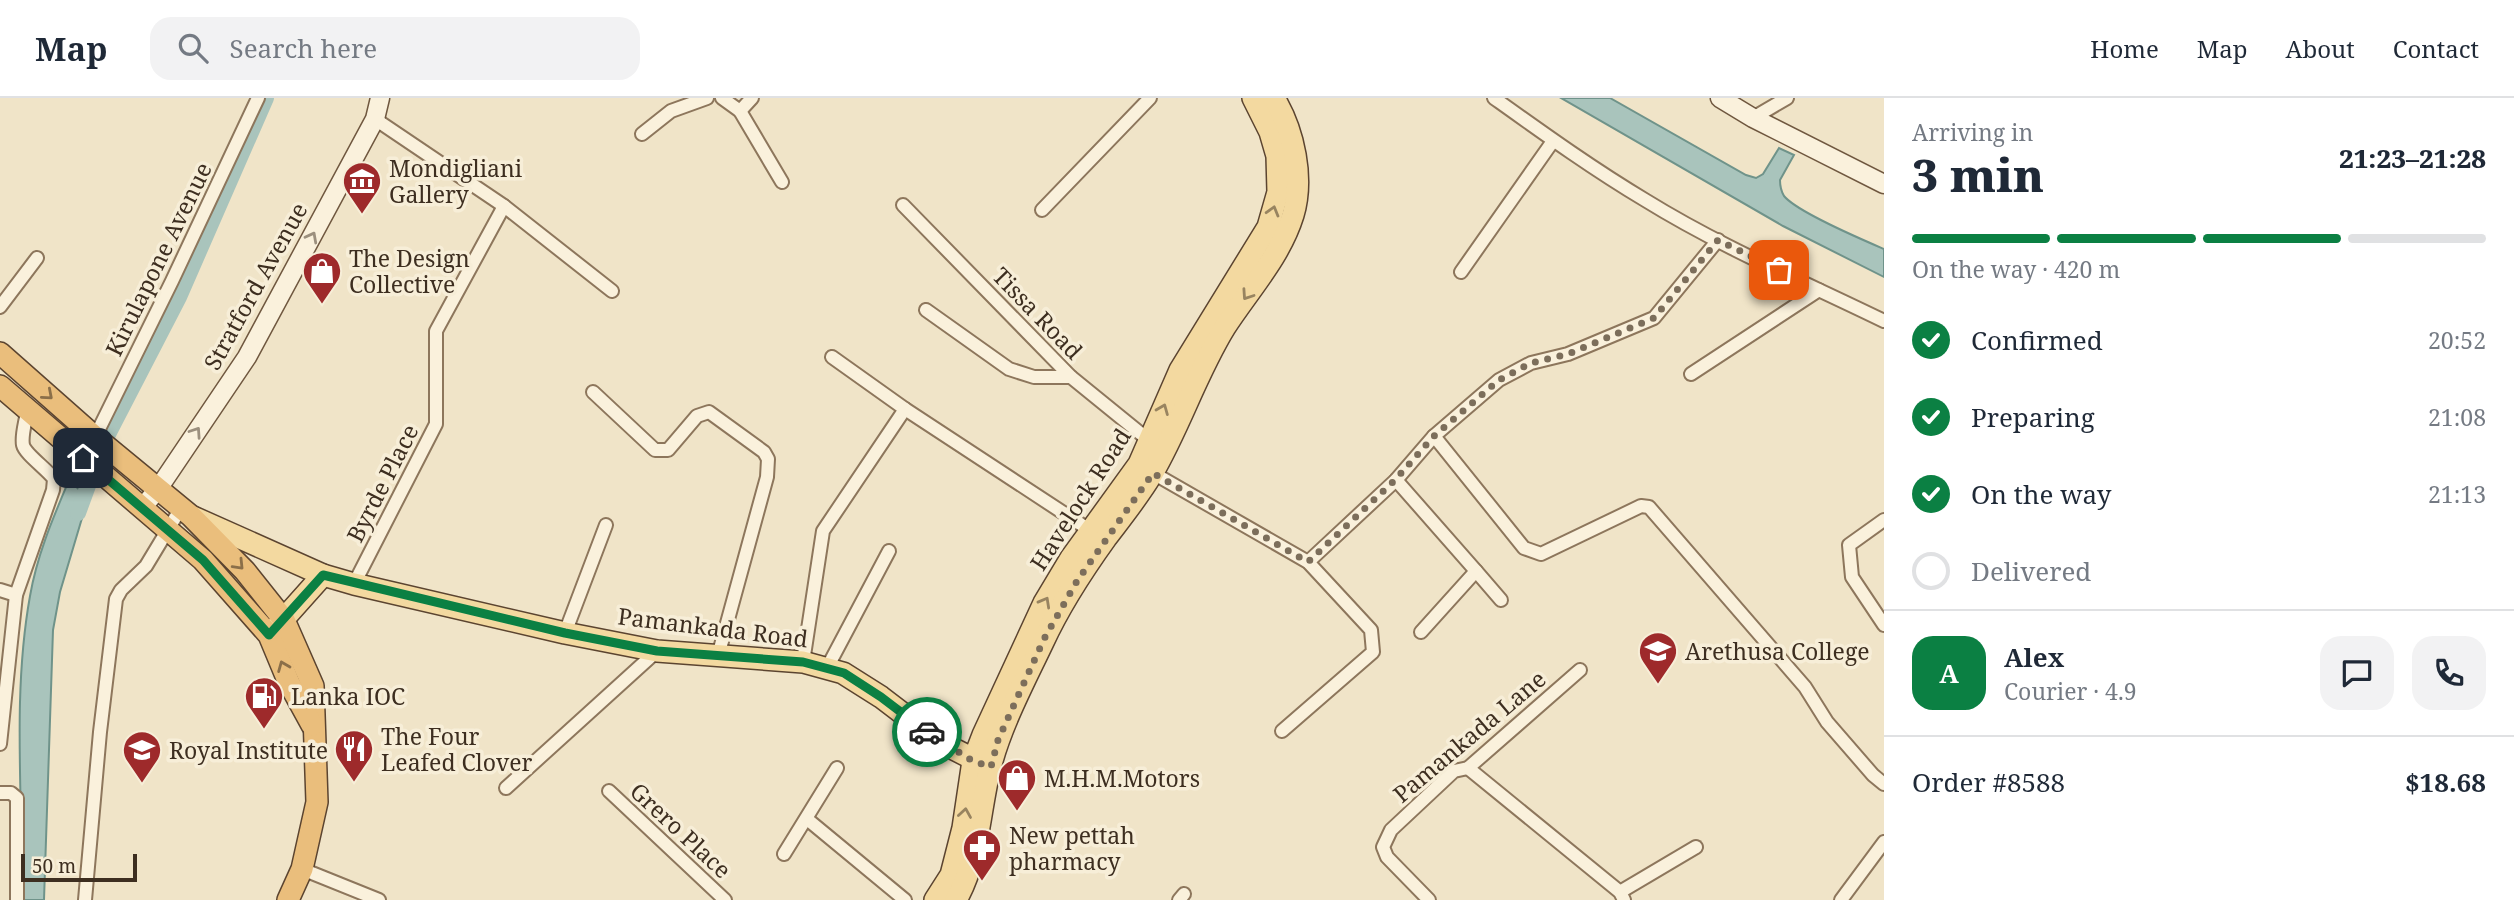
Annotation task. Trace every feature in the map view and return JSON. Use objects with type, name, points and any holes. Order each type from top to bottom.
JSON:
[{"type":"highway","points":[[0,353],[95,437],[186,512],[245,570],[284,620],[313,686],[317,802],[302,869],[288,900]]},
{"type":"highway","points":[[0,386],[203,560],[269,635],[289,683],[313,727]]},
{"type":"main road","name":"Stratford Avenue","points":[[142,508],[158,489],[247,357],[375,120],[380,98]]},
{"type":"main road","name":"Havelock Road","points":[[956,900],[967,881],[982,764],[983,735],[1044,603],[1071,558],[1139,464],[1151,442],[1180,370],[1255,252],[1274,211],[1278,192],[1277,156],[1270,132],[1253,98]]},
{"type":"main road","name":"Havelock Road","points":[[935,900],[951,874],[982,764],[998,740],[1044,639],[1077,581],[1153,473],[1204,364],[1224,328],[1286,236],[1298,188],[1298,170],[1287,126],[1274,98]]},
{"type":"main road","points":[[1720,98],[1753,118],[1884,184]]},
{"type":"main road","name":"Pamankada Road","points":[[186,512],[323,575],[354,584],[565,633],[657,651],[803,662],[844,673],[940,741],[982,764]]},
{"type":"main road","points":[[269,635],[323,575]]},
{"type":"street","name":"Kirulapone Avenue","points":[[95,437],[258,98]]},
{"type":"street","points":[[642,134],[671,111],[707,98]]},
{"type":"street","points":[[722,98],[740,111],[782,182]]},
{"type":"street","points":[[740,111],[752,98]]},
{"type":"street","points":[[1042,210],[1150,98]]},
{"type":"street","points":[[1494,98],[1553,141],[1646,201],[1718,240],[1884,321]]},
{"type":"street","points":[[1753,118],[1787,98]]},
{"type":"street","points":[[375,120],[504,206],[612,291]]},
{"type":"street","points":[[1461,272],[1553,141]]},
{"type":"street","name":"Tissa Road","points":[[903,205],[1071,377],[1151,442]]},
{"type":"street","name":"Byrde Place","points":[[354,584],[436,424],[436,331],[504,206]]},
{"type":"street","points":[[1308,562],[1395,480],[1434,436],[1499,380],[1531,363],[1568,354],[1654,318],[1718,240]]},
{"type":"street","points":[[0,307],[37,258]]},
{"type":"street","points":[[1691,374],[1819,289]]},
{"type":"street","points":[[926,310],[1009,369],[1034,377],[1071,377]]},
{"type":"street","points":[[832,357],[905,409],[1091,531]]},
{"type":"street","points":[[593,392],[654,450],[668,450],[697,416],[709,412],[764,452],[768,459],[767,477],[718,656]]},
{"type":"street","points":[[803,662],[823,531],[905,409]]},
{"type":"street","points":[[0,744],[16,595],[53,490],[54,479],[47,468],[26,451],[23,444],[27,411]]},
{"type":"street","points":[[1434,436],[1524,548],[1541,554],[1641,506],[1649,507],[1805,687],[1827,722],[1884,784]]},
{"type":"street","points":[[1153,473],[1308,562],[1371,630],[1373,652],[1282,731]]},
{"type":"street","points":[[1395,480],[1501,600]]},
{"type":"street","points":[[85,900],[100,732],[116,599],[121,590],[146,566],[167,530],[186,512]]},
{"type":"street","points":[[1884,520],[1849,545],[1852,577],[1884,625]]},
{"type":"street","points":[[565,633],[606,525]]},
{"type":"street","points":[[827,668],[889,551]]},
{"type":"street","points":[[1421,632],[1476,572]]},
{"type":"street","points":[[0,590],[16,595]]},
{"type":"street","points":[[506,788],[657,651]]},
{"type":"street","name":"Pamankada Lane","points":[[1429,900],[1387,858],[1383,847],[1391,830],[1454,771],[1468,768],[1580,670]]},
{"type":"street","points":[[784,854],[837,768]]},
{"type":"street","points":[[1468,768],[1622,896],[1696,847]]},
{"type":"street","name":"Grero Place","points":[[609,791],[725,900]]},
{"type":"street","points":[[0,793],[11,793],[17,798],[17,900]]},
{"type":"street","points":[[807,819],[905,900]]},
{"type":"street","points":[[1841,900],[1884,842]]},
{"type":"street","points":[[302,869],[379,900]]},
{"type":"water","points":[[1561,98],[1610,98],[1746,175],[1756,178],[1763,174],[1779,148],[1794,155],[1780,180],[1784,196],[1816,217],[1884,249],[1884,277],[1783,226]]},
{"type":"water","points":[[69,480],[88,498],[60,592],[53,630],[44,900],[22,900],[20,710],[25,634],[37,566]]},
{"type":"waterway","points":[[78,513],[104,442],[179,297],[266,98]]},
{"type":"way so far","points":[[927,732],[973,761],[991,767],[998,740],[1044,639],[1077,581],[1153,473],[1308,562],[1395,480],[1434,436],[1499,380],[1531,363],[1568,354],[1654,318],[1718,240],[1779,270]]},
{"type":"place","name":"Mondigliani Gallery","points":[[362,215]]},
{"type":"place","name":"The Design Collective","points":[[322,305]]},
{"type":"place","name":"Arethusa College","points":[[1658,685]]},
{"type":"place","name":"Lanka IOC","points":[[264,730]]},
{"type":"place","name":"The Four Leafed Clover","points":[[354,783]]},
{"type":"place","name":"Royal Institute","points":[[142,784]]},
{"type":"place","name":"M.H.M.Motors","points":[[1017,812]]},
{"type":"place","name":"New pettah pharmacy","points":[[982,882]]},
{"type":"route","points":[[83,458],[203,560],[269,635],[323,575],[565,633],[657,651],[803,662],[844,673],[927,732]]}]
